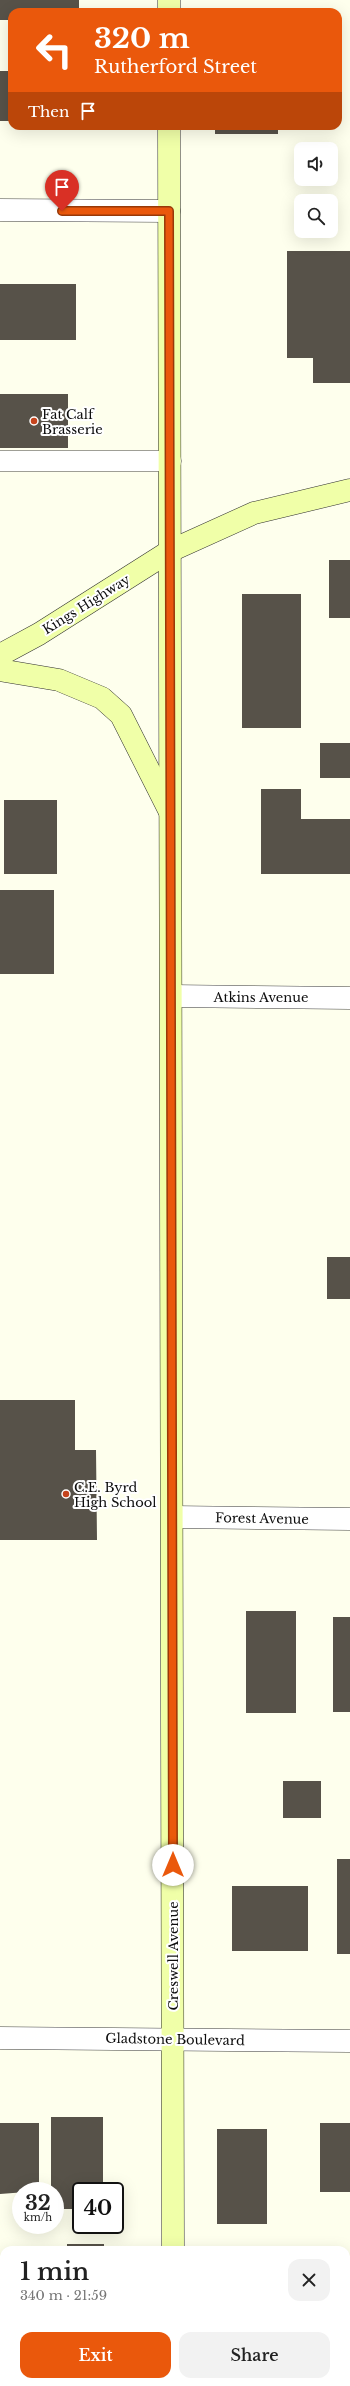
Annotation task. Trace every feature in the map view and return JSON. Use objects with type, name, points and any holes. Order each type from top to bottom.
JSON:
[{"type":"street","name":"Creswell Avenue","points":[[169,130],[171,461],[169,811],[172,996],[173,1517],[173,2246]]},
{"type":"street","points":[[0,210],[169,211]]},
{"type":"street","name":"Kings Highway","points":[[0,655],[39,634],[170,552],[254,513],[350,490]]},
{"type":"street","points":[[0,670],[59,680],[84,688],[102,698],[121,715],[169,811]]},
{"type":"street","name":"Atkins Avenue","points":[[172,996],[350,998]]},
{"type":"street","name":"Forest Avenue","points":[[173,1517],[350,1519]]},
{"type":"street","name":"Gladstone Boulevard","points":[[0,2038],[350,2041]]},
{"type":"lane","points":[[0,461],[171,461]]},
{"type":"building","points":[[0,0],[79,0],[79,8],[8,8],[8,20],[0,20]]},
{"type":"building","points":[[0,71],[8,71],[8,121],[0,121]]},
{"type":"building","points":[[215,130],[278,130],[278,134],[215,134]]},
{"type":"building","points":[[287,251],[350,251],[350,383],[313,383],[313,358],[287,358]]},
{"type":"building","points":[[0,284],[76,284],[76,340],[0,340]]},
{"type":"building","name":"Fat Calf Brasserie","points":[[0,394],[68,394],[68,448],[0,448]]},
{"type":"building","points":[[329,560],[350,560],[350,618],[329,618]]},
{"type":"building","points":[[242,594],[301,594],[301,728],[242,728]]},
{"type":"building","points":[[320,743],[350,743],[350,778],[320,778]]},
{"type":"building","points":[[261,789],[301,789],[301,819],[350,819],[350,874],[261,874]]},
{"type":"building","points":[[4,800],[57,800],[57,874],[4,874]]},
{"type":"building","points":[[0,890],[54,890],[54,974],[0,974]]},
{"type":"building","points":[[327,1257],[350,1257],[350,1299],[327,1299]]},
{"type":"building","points":[[0,1400],[75,1400],[75,1450],[96,1450],[97,1540],[0,1540]]},
{"type":"building","points":[[246,1611],[296,1611],[296,1713],[246,1713]]},
{"type":"building","points":[[333,1617],[350,1617],[350,1712],[333,1712]]},
{"type":"building","points":[[283,1781],[321,1781],[321,1818],[283,1818]]},
{"type":"building","points":[[337,1859],[350,1859],[350,1954],[337,1954]]},
{"type":"building","points":[[232,1886],[308,1886],[308,1951],[232,1951]]},
{"type":"building","points":[[51,2117],[103,2117],[103,2182],[72,2182],[72,2209],[64,2209],[64,2182],[51,2182]]},
{"type":"building","points":[[0,2123],[39,2123],[39,2182],[12,2182],[12,2193],[0,2194]]},
{"type":"building","points":[[320,2123],[350,2123],[350,2192],[320,2192]]},
{"type":"building","points":[[217,2129],[267,2129],[267,2224],[217,2224]]},
{"type":"building","points":[[67,2244],[104,2244],[104,2246],[67,2246]]},
{"type":"place","name":"Fat Calf Brasserie","points":[[34,421]]},
{"type":"place","name":"C.E. Byrd High School","points":[[66,1494]]},
{"type":"route","points":[[62,211],[169,211],[171,461],[169,811],[172,996],[173,1865]]}]
